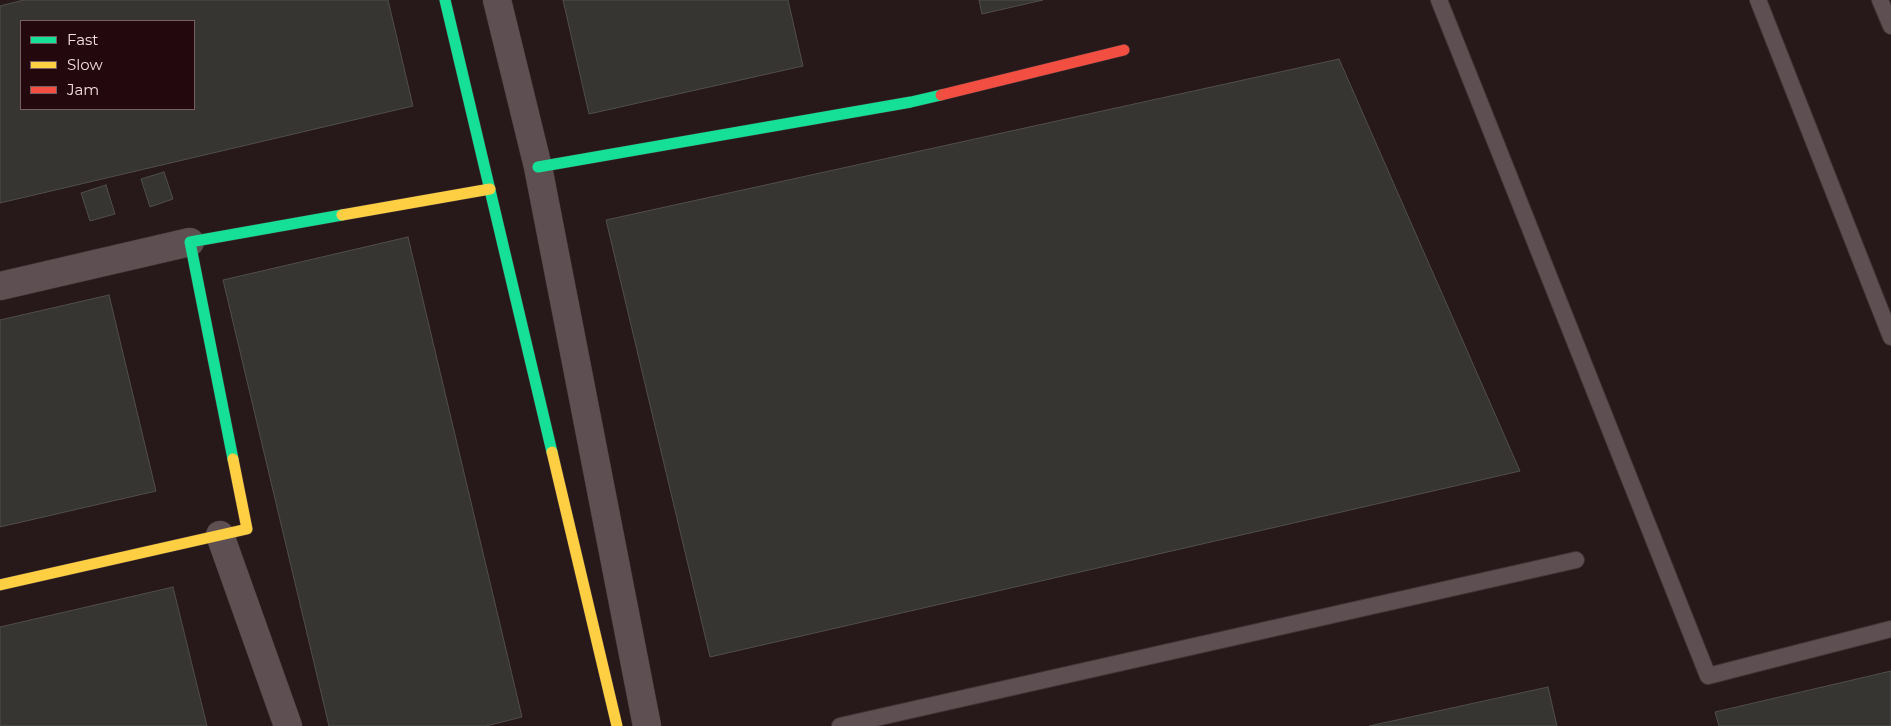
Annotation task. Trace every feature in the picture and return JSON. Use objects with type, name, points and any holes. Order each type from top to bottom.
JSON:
[{"type":"street","points":[[445,0],[617,726]]},
{"type":"street","points":[[497,0],[538,167],[647,726]]},
{"type":"street","points":[[538,167],[911,102],[1124,50]]},
{"type":"street","points":[[0,286],[190,242],[490,189]]},
{"type":"street","points":[[0,585],[247,529],[190,242]]},
{"type":"street","points":[[220,536],[288,726]]},
{"type":"lane","points":[[1439,0],[1708,676],[1891,629]]},
{"type":"lane","points":[[1758,0],[1891,337]]},
{"type":"lane","points":[[1880,0],[1891,26]]},
{"type":"lane","points":[[840,726],[1576,560]]},
{"type":"building","points":[[24,0],[388,0],[413,106],[0,203],[0,6]]},
{"type":"building","points":[[563,0],[788,0],[803,66],[589,114]]},
{"type":"building","points":[[979,0],[1043,0],[982,14]]},
{"type":"building","points":[[1339,59],[1520,471],[710,657],[606,220]]},
{"type":"building","points":[[164,172],[173,199],[150,207],[141,179]]},
{"type":"building","points":[[106,185],[115,214],[90,221],[81,193]]},
{"type":"building","points":[[408,237],[522,717],[486,726],[329,726],[223,280]]},
{"type":"building","points":[[109,295],[156,491],[0,527],[0,320]]},
{"type":"building","points":[[173,587],[207,726],[0,726],[0,627]]},
{"type":"building","points":[[1891,671],[1891,726],[1719,726],[1715,712]]},
{"type":"building","points":[[1548,687],[1557,726],[1369,726]]},
{"type":"traffic: fast","points":[[445,0],[552,452]]},
{"type":"traffic: fast","points":[[538,167],[911,102],[941,95]]},
{"type":"traffic: fast","points":[[233,459],[190,242],[342,215]]},
{"type":"traffic: slow","points":[[342,215],[490,189]]},
{"type":"traffic: slow","points":[[552,452],[617,726]]},
{"type":"traffic: slow","points":[[0,585],[247,529],[233,459]]},
{"type":"traffic: jam","points":[[941,95],[1124,50]]}]
